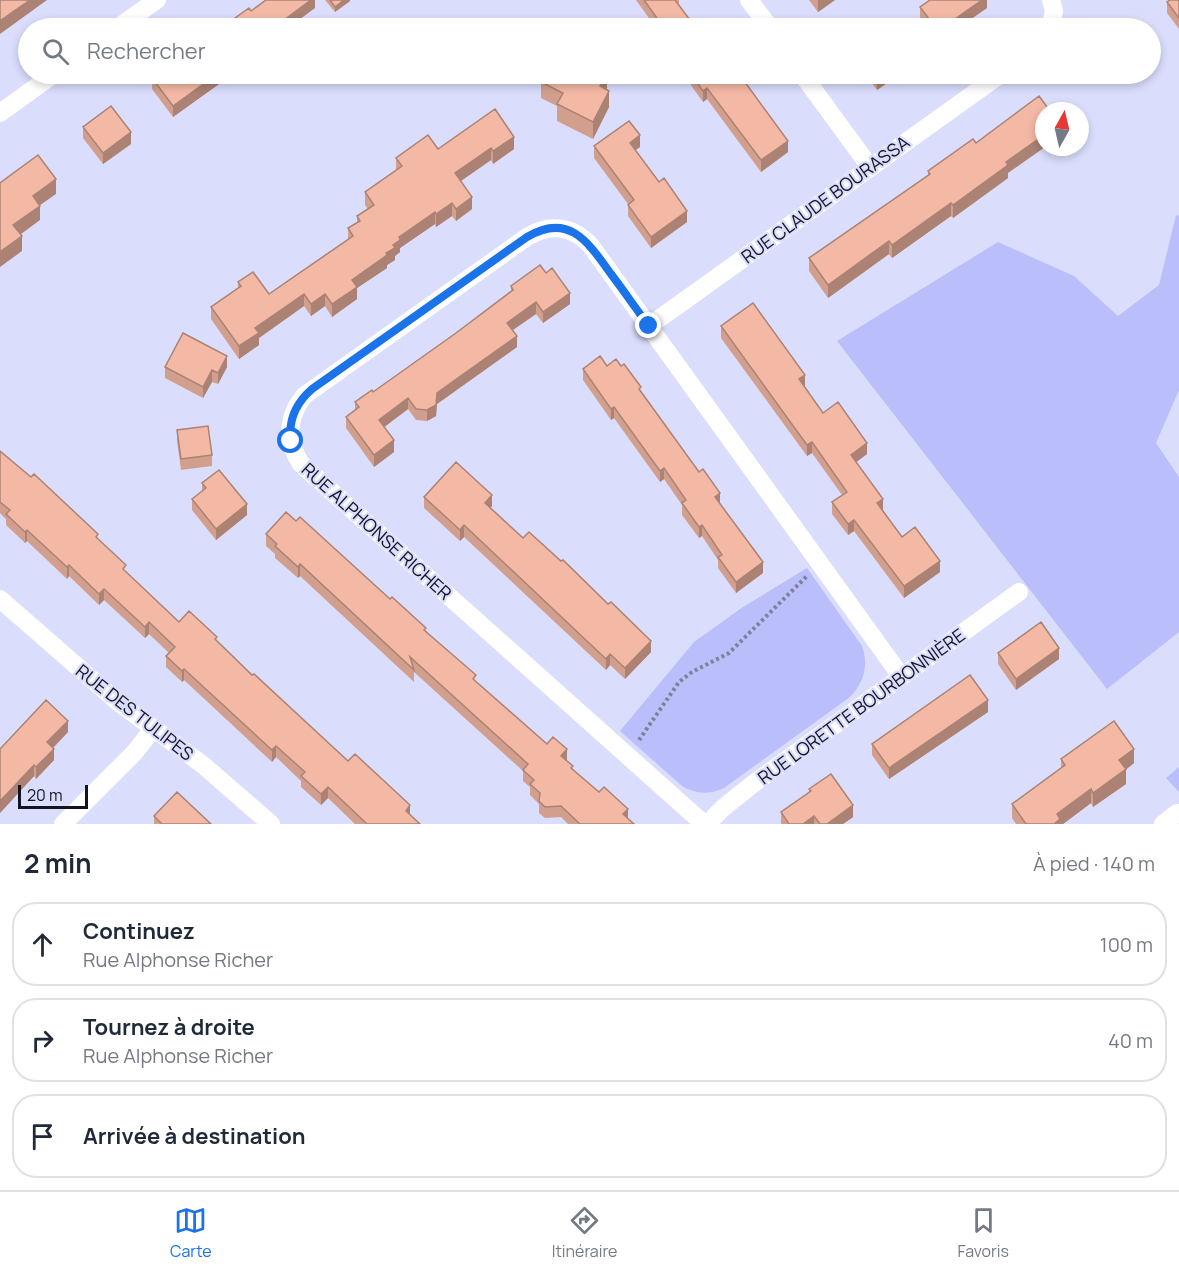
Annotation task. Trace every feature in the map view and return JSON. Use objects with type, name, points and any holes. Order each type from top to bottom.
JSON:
[{"type":"street","points":[[131,18],[157,0]]},
{"type":"street","points":[[749,0],[762,18]]},
{"type":"street","points":[[0,113],[40,84]]},
{"type":"street","points":[[809,84],[870,167]]},
{"type":"street","name":"RUE CLAUDE BOURASSA","points":[[649,326],[987,84]]},
{"type":"street","name":"RUE ALPHONSE RICHER","points":[[705,824],[309,471],[297,456],[290,433],[295,408],[312,389],[527,237],[542,229],[565,229],[586,240],[901,676]]},
{"type":"street","name":"RUE LORETTE BOURBONNIÈRE","points":[[705,824],[753,784],[1018,592]]},
{"type":"street","name":"RUE DES TULIPES","points":[[0,599],[118,702],[203,765],[271,824]]},
{"type":"street","points":[[63,824],[134,753],[153,729]]},
{"type":"street","points":[[1162,824],[1178,813]]},
{"type":"path","points":[[636,743],[679,682],[692,672],[729,653],[809,574]]},
{"type":"path","points":[[768,612],[772,616]]},
{"type":"path","points":[[646,730],[651,734]]},
{"type":"shaded area","points":[[1176,215],[1179,216],[1179,390],[1156,443],[1179,477],[1179,632],[1107,689],[837,341],[998,242],[1074,276],[1118,316],[1159,285]]},
{"type":"shaded area","points":[[807,568],[862,646],[865,667],[859,686],[850,697],[724,788],[703,793],[682,786],[620,731],[694,642],[743,607]]},
{"type":"shaded area","points":[[1179,767],[1179,792],[1166,778]]},
{"type":"building","points":[[0,0],[30,0],[0,21]]},
{"type":"building","points":[[266,0],[311,0],[287,18],[235,18],[249,8],[251,11]]},
{"type":"building","points":[[330,0],[344,0],[335,7]]},
{"type":"building","points":[[644,0],[675,0],[688,18],[657,18]]},
{"type":"building","points":[[930,0],[982,0],[956,18],[928,18],[920,7]]},
{"type":"building","points":[[1179,0],[1179,18],[1167,2]]},
{"type":"building","points":[[156,84],[203,84],[173,106]]},
{"type":"building","points":[[545,84],[601,84],[600,86],[609,91],[593,122],[557,104],[563,93]]},
{"type":"building","points":[[698,84],[746,84],[788,141],[761,160],[707,88],[703,91]]},
{"type":"building","points":[[1039,96],[1043,102],[1035,102],[1035,141],[1006,162],[1008,165],[892,245],[889,241],[828,285],[809,258],[930,174],[928,171],[973,139],[976,143]]},
{"type":"building","points":[[111,106],[131,132],[103,153],[83,127]]},
{"type":"building","points":[[495,109],[514,137],[493,151],[491,148],[455,173],[472,197],[456,209],[452,203],[436,214],[435,212],[399,237],[400,240],[393,245],[395,248],[352,280],[357,287],[332,304],[325,294],[311,304],[304,294],[255,328],[259,333],[239,346],[211,307],[241,286],[238,282],[253,272],[269,294],[353,236],[348,228],[360,221],[357,216],[374,205],[365,192],[402,166],[396,158],[428,135],[438,149]]},
{"type":"building","points":[[629,121],[640,135],[630,143],[659,182],[664,178],[687,211],[651,237],[628,205],[634,200],[594,146]]},
{"type":"building","points":[[38,155],[56,179],[33,196],[40,206],[13,225],[22,236],[0,252],[0,183]]},
{"type":"building","points":[[540,265],[546,273],[552,268],[570,293],[543,312],[536,302],[507,323],[517,336],[437,393],[436,405],[427,410],[416,409],[408,398],[379,420],[394,440],[374,455],[346,417],[359,407],[355,402],[372,390],[373,392],[456,333],[513,290],[511,286]]},
{"type":"building","points":[[753,303],[805,375],[799,379],[823,413],[838,402],[867,443],[851,455],[883,499],[877,503],[902,537],[915,527],[940,561],[904,586],[854,520],[848,524],[832,502],[847,492],[812,442],[807,445],[721,326]]},
{"type":"building","points":[[183,333],[227,356],[218,373],[212,370],[203,387],[165,367]]},
{"type":"building","points":[[600,356],[607,366],[616,359],[621,366],[624,364],[641,387],[639,389],[699,472],[703,469],[720,493],[715,497],[763,562],[736,582],[718,557],[722,555],[702,525],[699,527],[682,503],[686,500],[664,468],[660,471],[614,407],[611,409],[583,369]]},
{"type":"building","points":[[208,426],[212,455],[181,459],[177,430]]},
{"type":"building","points":[[0,451],[31,477],[34,474],[98,534],[96,537],[126,565],[123,569],[179,622],[189,611],[252,675],[254,674],[348,761],[355,754],[410,805],[406,811],[420,824],[367,824],[328,787],[321,794],[301,776],[305,772],[276,746],[272,750],[184,669],[182,671],[166,656],[175,647],[149,622],[145,627],[104,589],[99,594],[69,565],[67,567],[27,530],[25,532],[6,514],[10,510],[0,502]]},
{"type":"building","points":[[456,462],[492,495],[485,503],[523,538],[529,532],[561,561],[563,560],[608,604],[611,602],[651,641],[625,668],[610,654],[606,659],[464,525],[460,530],[424,497]]},
{"type":"building","points":[[219,470],[247,504],[216,529],[192,499],[206,488],[202,483]]},
{"type":"building","points":[[286,512],[296,521],[300,517],[390,599],[392,597],[426,628],[424,630],[476,675],[473,679],[547,744],[553,737],[567,749],[561,756],[573,766],[571,768],[599,792],[604,787],[628,809],[623,814],[634,824],[580,824],[561,806],[545,807],[539,801],[540,793],[530,784],[534,780],[523,770],[528,764],[410,657],[414,670],[300,564],[298,567],[275,546],[277,544],[266,534]]},
{"type":"building","points":[[1041,622],[1059,648],[1016,679],[998,653]]},
{"type":"building","points":[[970,675],[988,700],[889,768],[872,744]]},
{"type":"building","points":[[46,700],[68,721],[47,742],[54,749],[36,767],[34,765],[0,801],[0,749]]},
{"type":"building","points":[[1114,721],[1134,749],[1119,760],[1126,769],[1093,793],[1091,789],[1057,814],[1060,819],[1054,824],[1026,824],[1012,804],[1065,765],[1061,759]]},
{"type":"building","points":[[831,774],[853,805],[827,824],[820,824],[814,816],[803,824],[789,824],[781,812]]},
{"type":"building","points":[[177,792],[211,824],[162,824],[154,816]]},
{"type":"route","points":[[291,441],[291,424],[295,408],[312,389],[527,237],[542,229],[565,229],[586,240],[649,326]]}]
